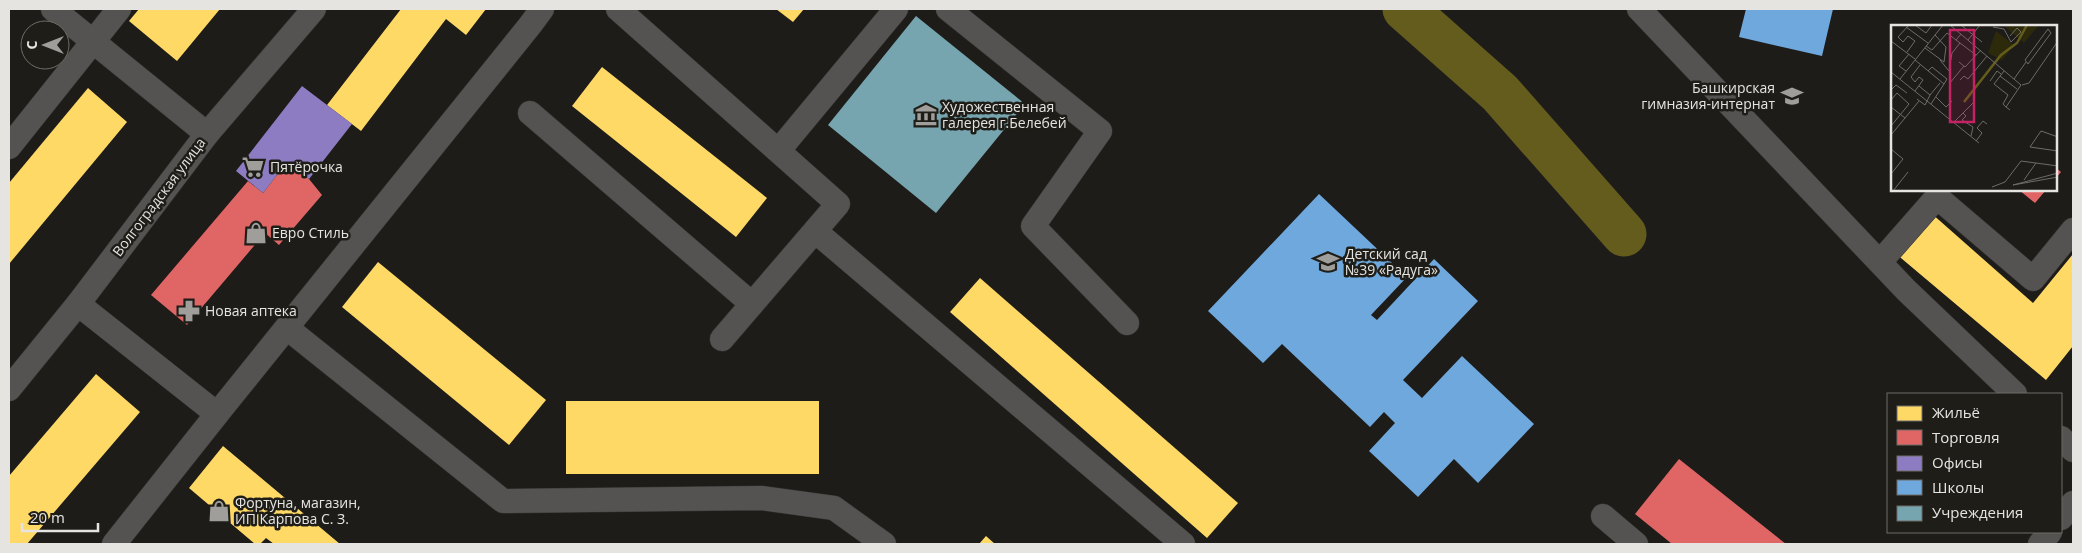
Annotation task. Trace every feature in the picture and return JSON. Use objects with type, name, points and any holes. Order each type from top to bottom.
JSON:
[{"type":"street","points":[[53,9],[94,40],[207,134]]},
{"type":"street","points":[[9,146],[119,9]]},
{"type":"street","name":"Волгоградская улица","points":[[9,388],[78,304],[207,134],[314,9]]},
{"type":"street","points":[[114,544],[542,9]]},
{"type":"street","points":[[618,9],[838,204],[722,339]]},
{"type":"street","points":[[779,150],[896,9]]},
{"type":"street","points":[[948,9],[1100,131],[1033,226],[1126,323]]},
{"type":"street","points":[[1639,9],[1906,290],[2014,393]]},
{"type":"street","points":[[530,113],[752,304]]},
{"type":"street","points":[[1880,262],[1938,196],[2033,279],[2073,230]]},
{"type":"street","points":[[815,231],[1183,544]]},
{"type":"street","points":[[78,304],[217,414]]},
{"type":"street","points":[[286,328],[503,501],[761,498],[834,508],[884,544]]},
{"type":"street","points":[[2062,439],[2073,450]]},
{"type":"street","points":[[2062,517],[2073,503]]},
{"type":"street","points":[[1603,516],[1636,544]]},
{"type":"street","points":[[2040,544],[2049,533]]},
{"type":"building: Жильё","points":[[139,9],[220,9],[177,61],[129,21]]},
{"type":"building: Жильё","points":[[401,9],[486,9],[466,35],[446,19],[361,131],[327,105]]},
{"type":"building: Жильё","points":[[776,9],[804,9],[793,22]]},
{"type":"building: Жильё","points":[[602,67],[767,198],[736,237],[572,106]]},
{"type":"building: Жильё","points":[[88,88],[127,122],[9,264],[9,183]]},
{"type":"building: Жильё","points":[[1931,213],[2033,303],[2073,254],[2073,346],[2046,380],[1895,253]]},
{"type":"building: Жильё","points":[[378,262],[546,400],[509,445],[342,307]]},
{"type":"building: Жильё","points":[[980,278],[1238,503],[1207,538],[950,312]]},
{"type":"building: Жильё","points":[[96,374],[140,412],[27,544],[9,544],[9,476]]},
{"type":"building: Жильё","points":[[566,401],[819,401],[819,474],[566,474]]},
{"type":"building: Жильё","points":[[223,446],[340,544],[274,544],[266,538],[260,544],[255,544],[189,488]]},
{"type":"building: Жильё","points":[[986,536],[995,544],[979,544]]},
{"type":"building: Торговля","points":[[287,162],[309,179],[322,195],[279,245],[265,233],[187,325],[151,295],[248,181],[263,193]]},
{"type":"building: Торговля","points":[[2057,169],[2061,172],[2057,177]]},
{"type":"building: Торговля","points":[[2020,191],[2045,191],[2035,203]]},
{"type":"building: Торговля","points":[[1679,459],[1786,544],[1672,544],[1635,514]]},
{"type":"building: Офисы","points":[[302,86],[352,124],[309,179],[287,162],[263,193],[236,171]]},
{"type":"building: Школы","points":[[1746,9],[1833,9],[1822,56],[1739,37]]},
{"type":"building: Школы","points":[[1319,194],[1407,277],[1371,315],[1377,320],[1434,259],[1478,301],[1403,380],[1422,398],[1462,356],[1534,424],[1478,483],[1454,459],[1418,497],[1369,451],[1395,423],[1384,412],[1370,427],[1282,344],[1263,363],[1208,311]]},
{"type":"building: Учреждения","name":"Художественная галерея г.Белебей","points":[[916,16],[1025,104],[936,213],[828,125]]},
{"type":"waterway","points":[[1405,9],[1500,93],[1624,234]]},
{"type":"place","name":"Башкирская гимназия-интернат","points":[[1792,96]]},
{"type":"place","name":"Художественная галерея г.Белебей","points":[[926,115]]},
{"type":"place","name":"Пятёрочка","points":[[253,167]]},
{"type":"place","name":"Евро Стиль","points":[[256,233]]},
{"type":"place","name":"Детский сад №39 «Радуга»","points":[[1328,262]]},
{"type":"place","name":"Новая аптека","points":[[189,311]]},
{"type":"place","name":"Фортуна, магазин, ИП Карпова С. З.","points":[[219,511]]}]
